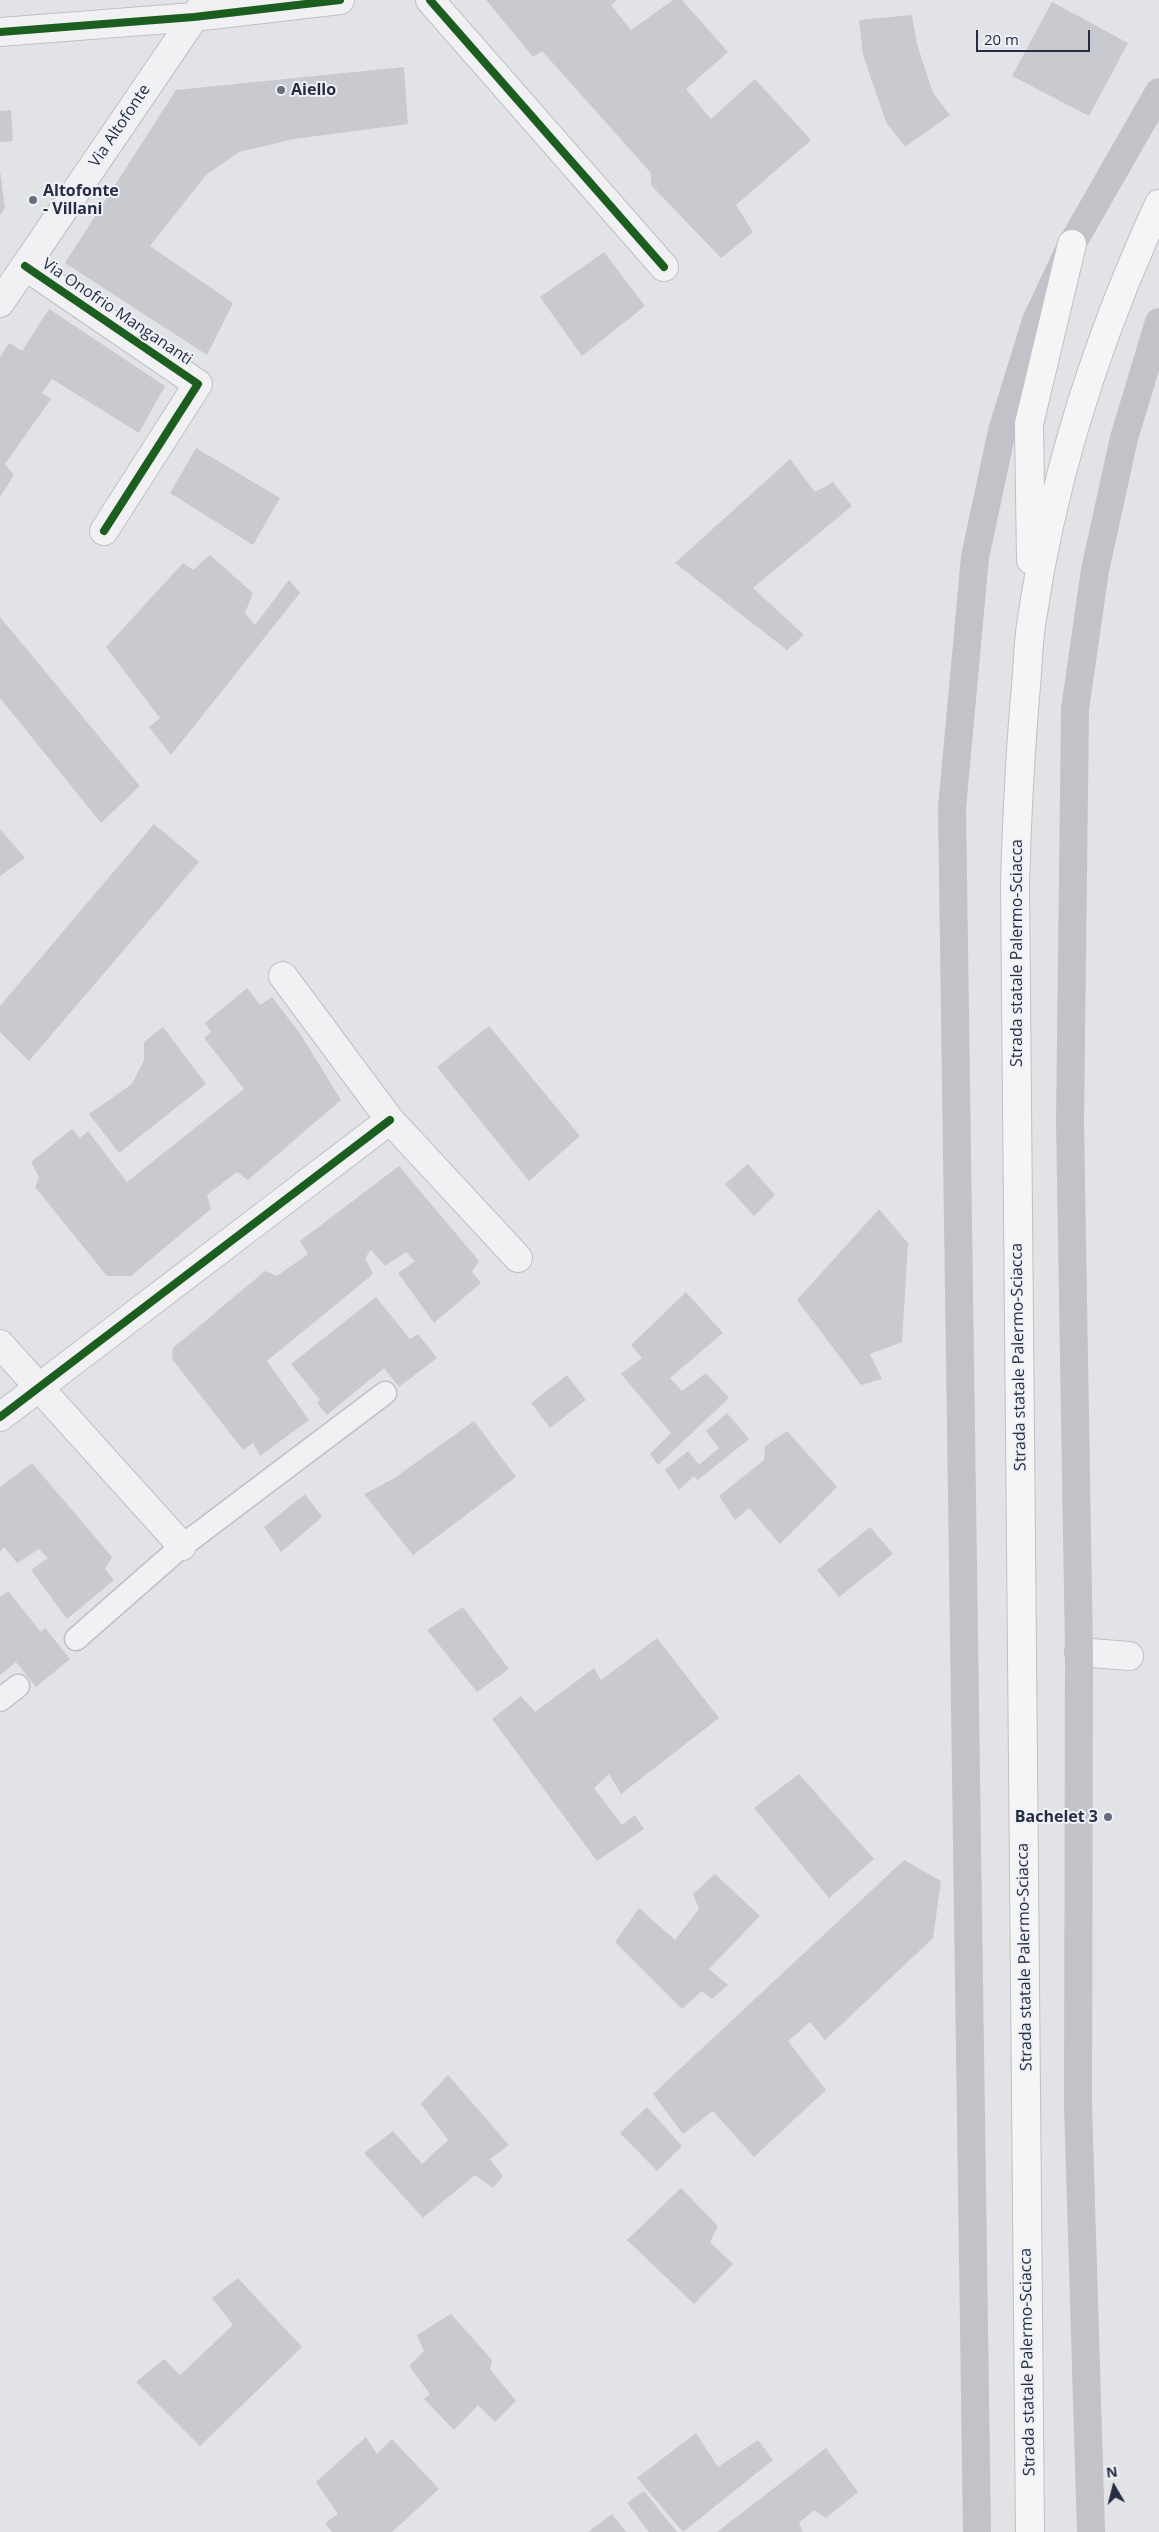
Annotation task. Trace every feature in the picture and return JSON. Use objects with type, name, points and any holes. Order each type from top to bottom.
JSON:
[{"type":"main road","points":[[977,2532],[952,808],[976,556],[1002,431],[1036,320],[1072,244],[1159,92]]},
{"type":"main road","name":"Strada statale Palermo-Sciacca","points":[[1030,2532],[1015,883],[1018,779],[1032,619],[1056,488],[1081,403],[1127,274],[1159,204]]},
{"type":"main road","points":[[1032,619],[1029,424],[1072,244]]},
{"type":"main road","points":[[1091,2532],[1078,2104],[1078,1652],[1070,1122],[1075,709],[1095,570],[1124,438],[1159,322]]},
{"type":"street","points":[[0,32],[200,9],[340,0]]},
{"type":"street","points":[[430,0],[664,267]]},
{"type":"street","name":"Via Altofonte","points":[[0,303],[200,9]]},
{"type":"street","name":"Via Onofrio Mangananti","points":[[25,266],[198,384],[104,531]]},
{"type":"street","points":[[283,976],[390,1120],[518,1258]]},
{"type":"street","points":[[0,1417],[38,1386],[390,1120]]},
{"type":"street","points":[[0,1344],[182,1546]]},
{"type":"street","points":[[1078,1652],[1129,1656]]},
{"type":"lane","points":[[76,1639],[182,1546],[385,1392]]},
{"type":"lane","points":[[0,1700],[18,1686]]},
{"type":"building","points":[[486,0],[617,0],[611,5],[631,30],[673,0],[682,0],[728,52],[686,89],[711,119],[755,79],[811,140],[736,205],[753,232],[721,258],[651,185],[651,173],[542,51],[533,57]]},
{"type":"building","points":[[1052,2],[1128,43],[1089,116],[1012,76]]},
{"type":"building","points":[[912,15],[917,44],[933,93],[950,115],[905,147],[886,122],[863,55],[859,20]]},
{"type":"building","points":[[404,67],[408,124],[294,139],[239,152],[206,175],[150,246],[233,303],[207,355],[65,263],[176,90]]},
{"type":"building","points":[[11,110],[13,141],[0,142],[0,111]]},
{"type":"building","points":[[0,170],[5,208],[0,215]]},
{"type":"building","points":[[604,252],[645,306],[582,356],[540,297]]},
{"type":"building","points":[[49,309],[165,386],[139,433],[52,379],[42,393],[51,399],[5,464],[14,475],[0,497],[0,357],[9,343],[22,351]]},
{"type":"building","points":[[196,448],[280,498],[253,545],[170,493]]},
{"type":"building","points":[[790,459],[815,492],[833,482],[852,506],[753,588],[804,635],[787,650],[675,563]]},
{"type":"building","points":[[210,555],[253,593],[245,613],[255,625],[289,580],[300,593],[171,755],[149,727],[160,718],[106,647],[183,563],[193,570]]},
{"type":"building","points":[[0,617],[140,786],[101,823],[0,698]]},
{"type":"building","points":[[154,824],[199,862],[29,1061],[0,1032],[0,1006]]},
{"type":"building","points":[[0,829],[25,858],[0,876]]},
{"type":"building","points":[[247,988],[260,1005],[272,997],[301,1035],[341,1100],[248,1180],[237,1172],[207,1195],[211,1209],[131,1276],[107,1276],[35,1187],[39,1177],[31,1162],[72,1129],[80,1138],[88,1131],[127,1182],[244,1089],[204,1038],[211,1032],[205,1023]]},
{"type":"building","points":[[489,1026],[580,1136],[529,1181],[437,1067]]},
{"type":"building","points":[[163,1027],[206,1084],[119,1153],[89,1114],[132,1084],[144,1060],[144,1042]]},
{"type":"building","points":[[748,1164],[775,1195],[754,1216],[725,1184]]},
{"type":"building","points":[[399,1166],[479,1261],[472,1272],[481,1283],[434,1323],[398,1273],[415,1261],[406,1252],[385,1266],[371,1250],[365,1258],[373,1274],[267,1361],[309,1420],[260,1456],[253,1443],[243,1450],[172,1359],[173,1348],[265,1271],[277,1276],[308,1254],[300,1241]]},
{"type":"building","points":[[879,1209],[908,1243],[902,1342],[870,1354],[882,1379],[861,1385],[797,1300]]},
{"type":"building","points":[[686,1292],[723,1333],[670,1378],[682,1391],[706,1373],[729,1398],[658,1465],[650,1454],[671,1433],[621,1374],[642,1358],[631,1345]]},
{"type":"building","points":[[376,1297],[410,1339],[418,1334],[437,1358],[399,1387],[384,1368],[327,1415],[317,1403],[320,1400],[291,1364]]},
{"type":"building","points":[[567,1375],[586,1400],[550,1428],[531,1403]]},
{"type":"building","points":[[727,1413],[749,1439],[698,1480],[694,1476],[679,1490],[665,1470],[688,1451],[699,1465],[719,1448],[706,1431]]},
{"type":"building","points":[[474,1421],[516,1477],[413,1555],[364,1494],[393,1479]]},
{"type":"building","points":[[787,1431],[837,1487],[780,1544],[749,1508],[735,1520],[719,1496],[764,1460],[765,1446]]},
{"type":"building","points":[[32,1463],[112,1557],[105,1569],[114,1580],[67,1619],[31,1570],[48,1558],[39,1549],[17,1563],[4,1547],[0,1552],[0,1487]]},
{"type":"building","points":[[305,1494],[322,1517],[281,1552],[264,1527]]},
{"type":"building","points":[[870,1527],[893,1554],[839,1597],[817,1570]]},
{"type":"building","points":[[8,1591],[41,1632],[45,1628],[70,1659],[36,1687],[16,1662],[0,1675],[0,1597]]},
{"type":"building","points":[[463,1607],[509,1669],[477,1692],[427,1630]]},
{"type":"building","points":[[657,1638],[719,1718],[621,1794],[609,1774],[594,1788],[622,1825],[635,1815],[644,1829],[597,1861],[492,1719],[521,1696],[535,1712],[594,1668],[601,1680]]},
{"type":"building","points":[[799,1774],[874,1859],[829,1898],[754,1808]]},
{"type":"building","points":[[904,1860],[941,1881],[933,1938],[825,2040],[810,2022],[788,2041],[826,2090],[754,2157],[713,2111],[683,2134],[653,2094]]},
{"type":"building","points":[[715,1874],[760,1916],[709,1969],[728,1985],[712,1999],[702,1991],[682,2009],[615,1942],[639,1908],[675,1940],[699,1909],[693,1894]]},
{"type":"building","points":[[448,2075],[509,2145],[490,2159],[503,2176],[493,2188],[475,2175],[423,2218],[364,2153],[393,2131],[422,2164],[448,2140],[421,2104]]},
{"type":"building","points":[[647,2107],[682,2146],[657,2171],[620,2133]]},
{"type":"building","points":[[681,2188],[718,2226],[710,2242],[733,2264],[694,2304],[627,2240]]},
{"type":"building","points":[[238,2278],[302,2347],[200,2446],[136,2382],[164,2359],[180,2375],[233,2325],[212,2298]]},
{"type":"building","points":[[451,2314],[492,2360],[490,2369],[516,2401],[495,2422],[478,2405],[454,2430],[424,2399],[430,2394],[409,2366],[424,2351],[417,2335]]},
{"type":"building","points":[[696,2433],[718,2467],[758,2440],[773,2460],[683,2532],[637,2478]]},
{"type":"building","points":[[366,2437],[377,2454],[392,2439],[439,2489],[392,2532],[332,2532],[325,2523],[338,2514],[316,2482]]},
{"type":"building","points":[[826,2448],[858,2492],[826,2518],[814,2510],[799,2523],[803,2532],[717,2532]]},
{"type":"building","points":[[644,2491],[677,2532],[649,2532],[627,2503]]},
{"type":"building","points":[[612,2514],[626,2532],[588,2532]]},
{"type":"cycle path","points":[[0,32],[194,17],[340,0]]},
{"type":"cycle path","points":[[430,0],[664,267]]},
{"type":"cycle path","points":[[25,266],[198,384],[104,531]]},
{"type":"cycle path","points":[[0,1417],[390,1120]]},
{"type":"place","name":"Aiello","points":[[281,90]]},
{"type":"place","name":"Altofonte - Villani","points":[[33,200]]},
{"type":"place","name":"Bachelet 3","points":[[1108,1817]]}]
